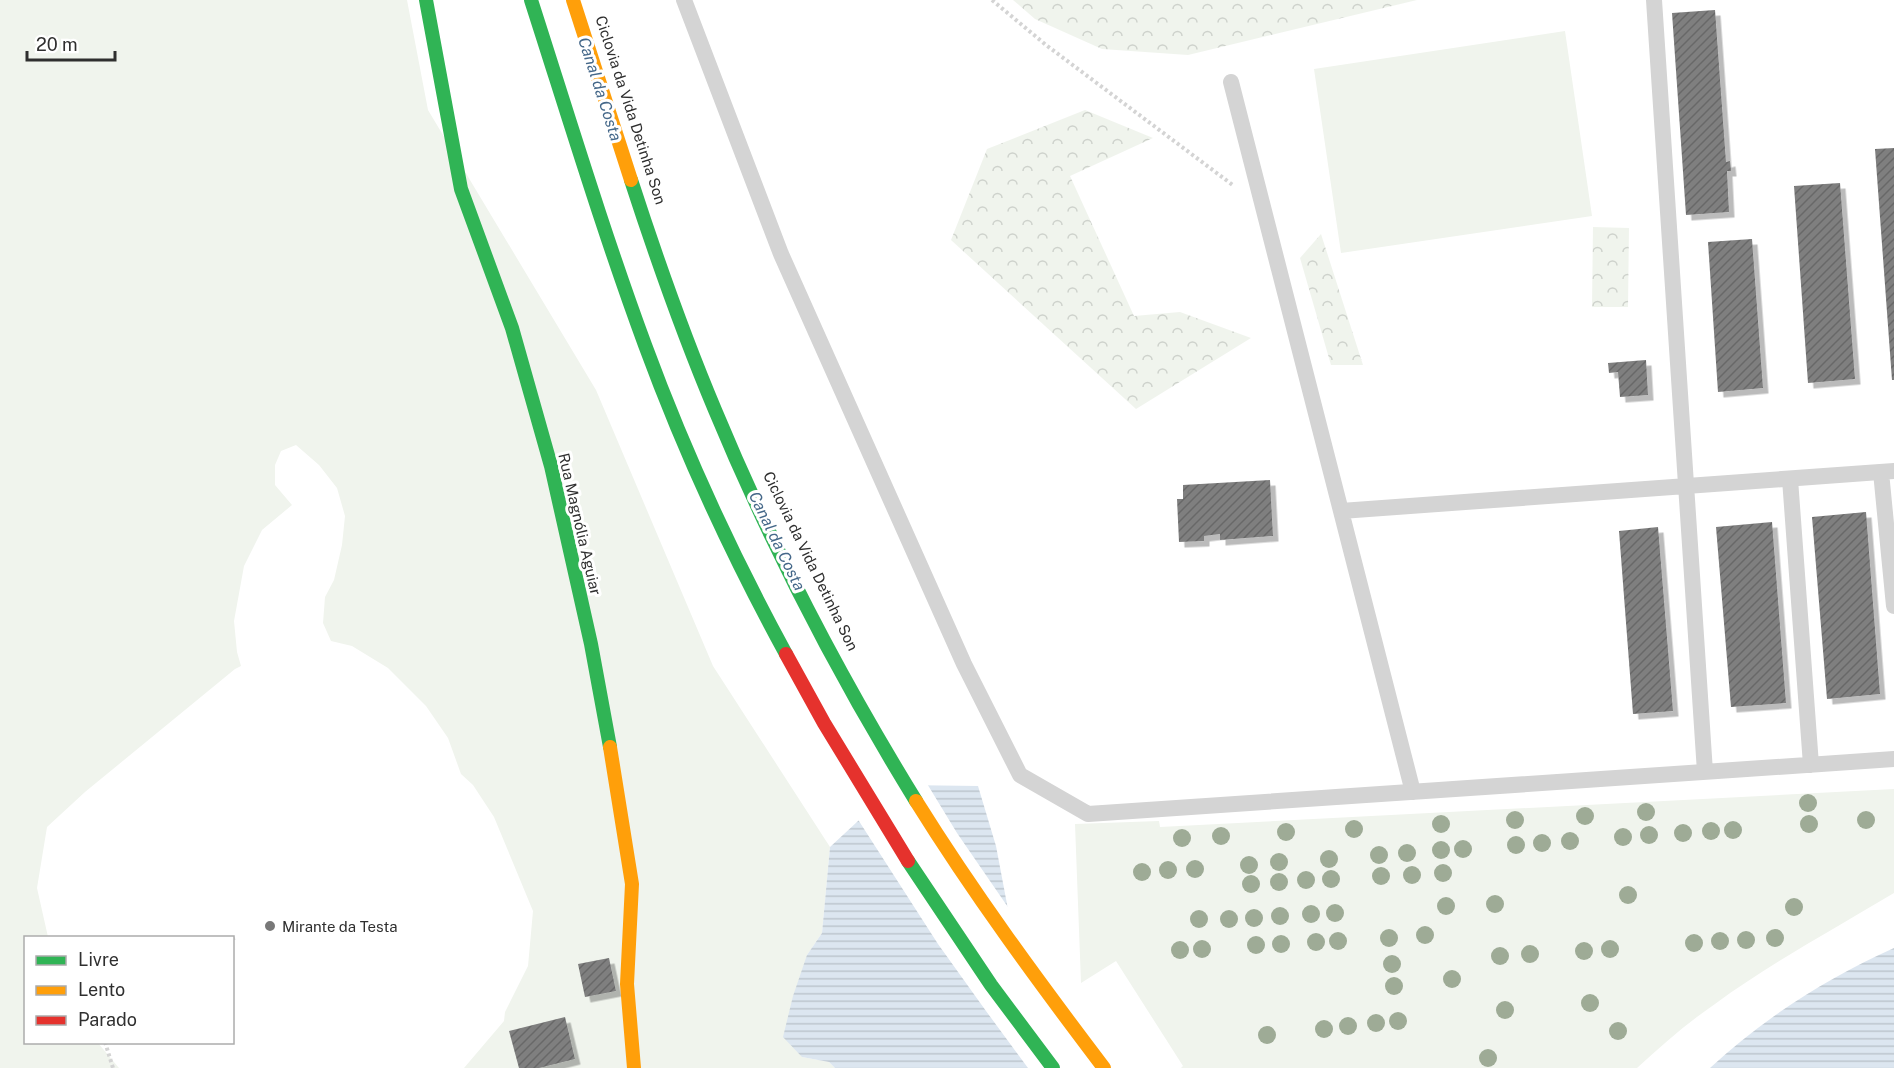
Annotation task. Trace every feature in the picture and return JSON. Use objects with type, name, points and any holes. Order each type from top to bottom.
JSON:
[{"type":"main road","name":"Rua Magnólia Aguiar","points":[[426,0],[461,189],[512,328],[550,466],[591,644],[615,772],[632,884],[627,984],[634,1068]]},
{"type":"main road","points":[[531,0],[592,195],[647,350],[711,502],[747,577],[824,723],[878,814],[955,932],[1053,1068]]},
{"type":"main road","points":[[573,0],[630,183],[681,325],[715,411],[783,559],[858,703],[942,842],[1034,976],[1104,1068]]},
{"type":"lane","points":[[684,0],[781,254],[959,653],[1020,775],[1088,814],[1894,759]]},
{"type":"lane","points":[[1654,0],[1705,772]]},
{"type":"lane","points":[[1231,82],[1413,792]]},
{"type":"lane","points":[[1341,511],[1888,472],[1894,606]]},
{"type":"lane","points":[[1790,479],[1811,765]]},
{"type":"path","points":[[992,0],[1046,45],[1263,209]]},
{"type":"path","points":[[106,1044],[113,1068]]},
{"type":"green space","points":[[0,0],[407,0],[428,110],[596,390],[713,666],[830,847],[822,933],[807,955],[802,1057],[829,1062],[835,1068],[464,1068],[504,1021],[505,1012],[528,966],[533,911],[494,817],[473,785],[461,774],[448,738],[426,706],[388,668],[352,646],[331,641],[323,623],[325,597],[334,580],[342,545],[345,516],[337,488],[319,465],[296,445],[281,451],[275,465],[275,485],[292,505],[262,530],[244,566],[234,621],[237,652],[241,666],[85,792],[47,827],[37,888],[48,936],[24,936],[24,1044],[99,1044],[119,1068],[0,1068]]},
{"type":"green space","points":[[1013,0],[1417,0],[1188,55],[1102,49],[1035,19]]},
{"type":"green space","points":[[1565,31],[1592,216],[1341,253],[1314,69]]},
{"type":"green space","points":[[1085,110],[1153,138],[1070,176],[1134,316],[1180,312],[1251,338],[1136,409],[951,240],[987,149]]},
{"type":"green space","points":[[1593,227],[1629,228],[1628,307],[1592,307]]},
{"type":"green space","points":[[1321,234],[1363,365],[1331,365],[1300,258]]},
{"type":"green space","points":[[1894,789],[1894,893],[1780,960],[1736,989],[1705,1011],[1637,1068],[1181,1068],[1183,1066],[1116,961],[1081,983],[1075,824],[1159,821],[1160,827]]},
{"type":"shaded area","points":[[903,785],[978,786],[996,846],[1021,978],[1032,1068],[835,1068],[829,1062],[802,1057],[783,1037],[793,996],[807,955],[822,933],[830,847],[871,809]]},
{"type":"shaded area","points":[[1894,948],[1894,1068],[1710,1068],[1752,1032],[1797,1000],[1845,972]]},
{"type":"pier","points":[[926,782],[957,833],[1012,913],[1024,977],[1035,1068],[1028,1068],[938,944],[857,818],[901,783]]},
{"type":"building","points":[[1715,10],[1726,162],[1730,161],[1731,171],[1727,171],[1729,212],[1686,215],[1672,13]]},
{"type":"building","points":[[1894,148],[1894,380],[1892,380],[1875,149]]},
{"type":"building","points":[[1840,183],[1855,379],[1808,383],[1794,186]]},
{"type":"building","points":[[1752,239],[1763,388],[1718,392],[1708,242]]},
{"type":"building","points":[[1646,360],[1648,395],[1620,397],[1618,372],[1609,373],[1608,363]]},
{"type":"building","points":[[1270,480],[1273,536],[1220,540],[1220,534],[1204,536],[1204,541],[1179,542],[1177,499],[1183,499],[1183,485]]},
{"type":"building","points":[[1866,512],[1880,694],[1827,699],[1812,517]]},
{"type":"building","points":[[1772,522],[1786,703],[1731,707],[1716,527]]},
{"type":"building","points":[[1658,527],[1673,711],[1633,714],[1619,531]]},
{"type":"building","points":[[609,958],[616,991],[585,997],[578,964]]},
{"type":"building","points":[[565,1017],[575,1059],[539,1068],[519,1068],[509,1031]]},
{"type":"traffic: fast","points":[[426,0],[461,189],[512,328],[551,466],[591,644],[610,747]]},
{"type":"traffic: fast","points":[[531,0],[586,173],[660,385],[710,502],[786,654]]},
{"type":"traffic: fast","points":[[631,180],[692,353],[759,510],[833,658],[916,801]]},
{"type":"traffic: fast","points":[[908,861],[991,985],[1053,1068]]},
{"type":"traffic: slow","points":[[573,0],[631,180]]},
{"type":"traffic: slow","points":[[610,747],[632,884],[627,984],[634,1068]]},
{"type":"traffic: slow","points":[[916,801],[1007,937],[1104,1068]]},
{"type":"traffic: jam","points":[[786,654],[824,723],[908,861]]},
{"type":"place","name":"Mirante da Testa","points":[[270,926]]},
{"type":"water label","name":"Canal da Costa","points":[[600,89]]},
{"type":"water label","name":"Canal da Costa","points":[[777,541]]}]
